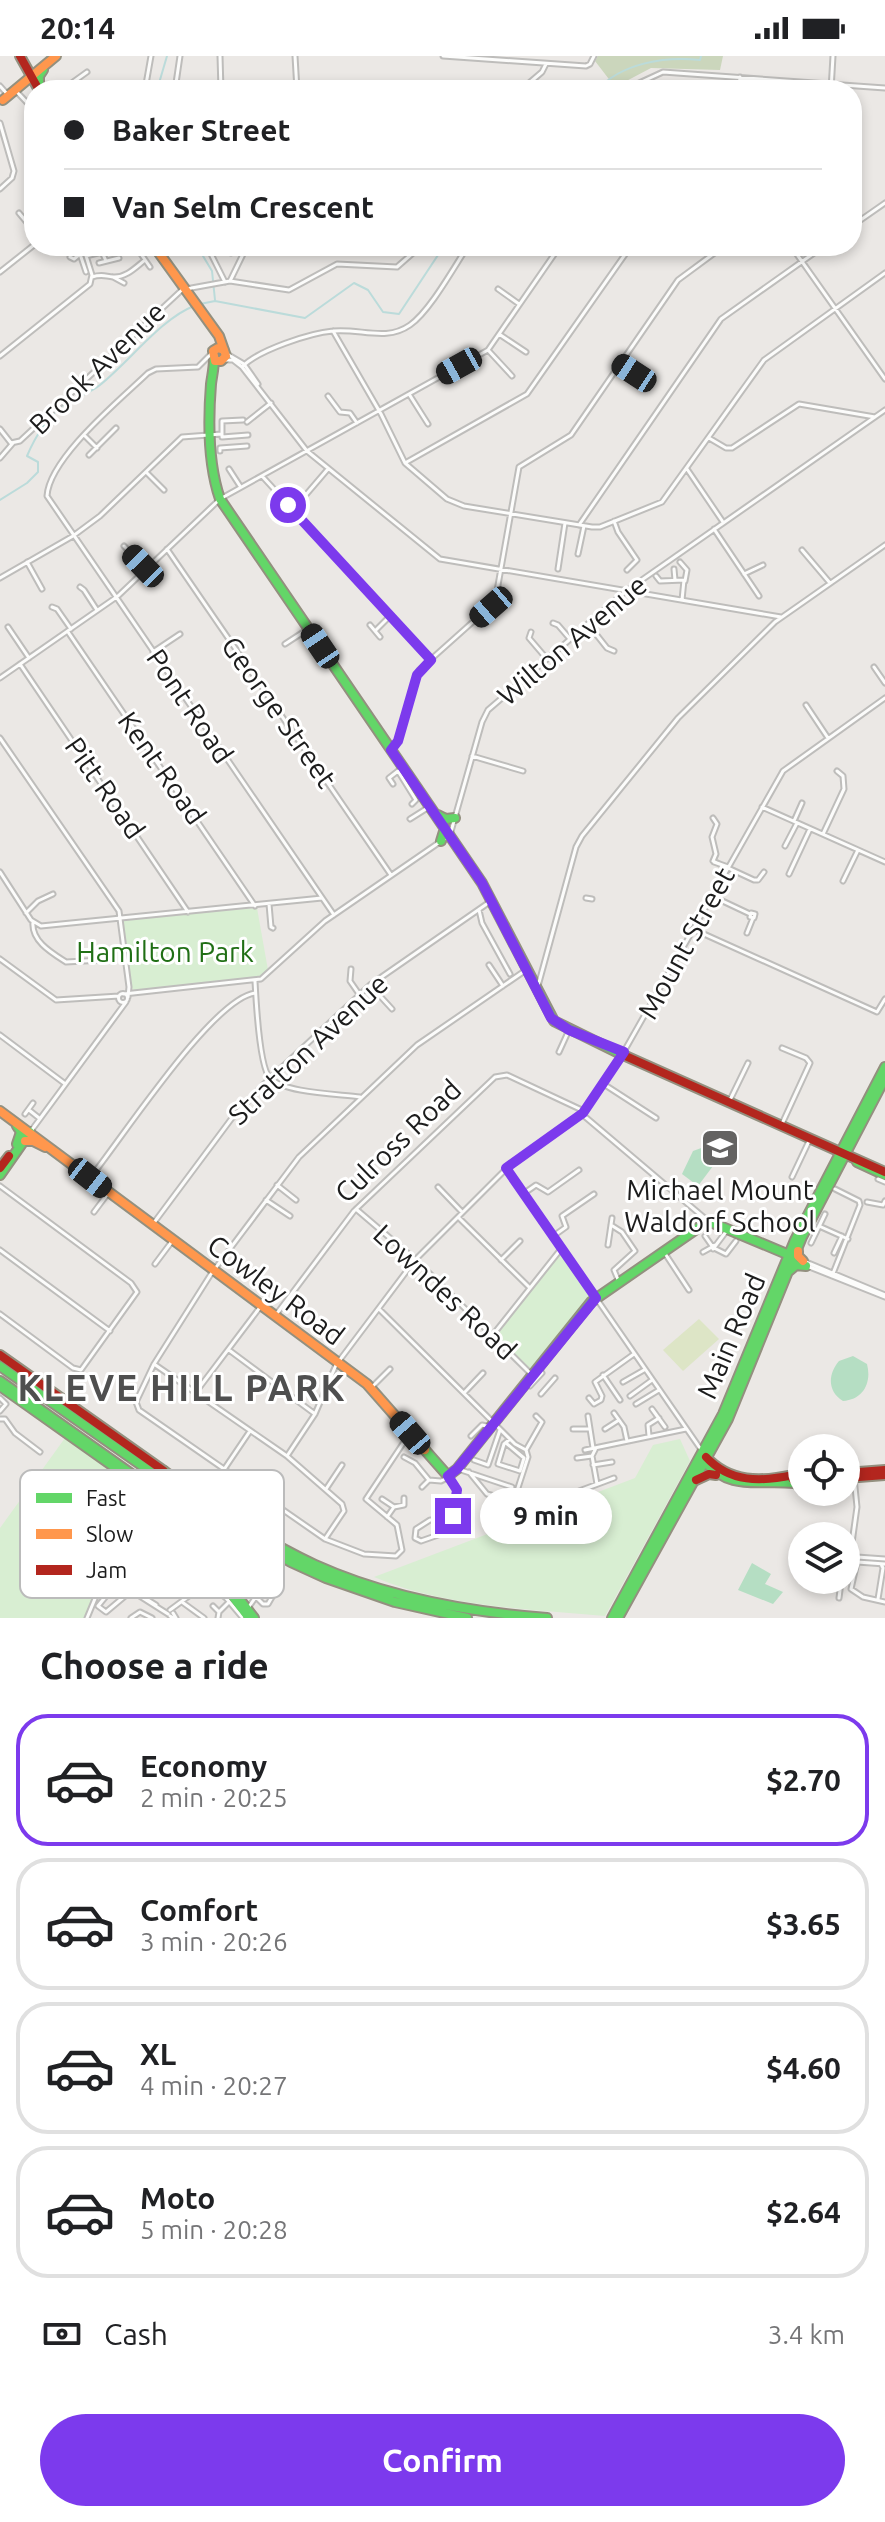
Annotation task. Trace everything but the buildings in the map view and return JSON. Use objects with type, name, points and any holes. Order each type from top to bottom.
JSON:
[{"type":"main road","points":[[20,56],[30,78]]},
{"type":"main road","points":[[28,80],[56,56]]},
{"type":"main road","points":[[39,80],[45,66]]},
{"type":"main road","points":[[161,256],[218,335],[213,381],[217,435],[215,475],[220,499],[391,750],[414,790],[444,819],[455,818]]},
{"type":"main road","points":[[432,809],[491,901],[551,1018],[569,1030],[883,1175]]},
{"type":"main road","points":[[441,841],[447,831]]},
{"type":"main road","name":"Main Road","points":[[617,1615],[705,1453],[734,1392],[789,1257],[885,1067]]},
{"type":"main road","name":"Main Road","points":[[617,1615],[693,1483],[705,1453],[732,1411],[788,1272],[789,1257],[798,1246],[841,1153],[885,1078]]},
{"type":"main road","name":"Cowley Road","points":[[0,1112],[31,1140],[61,1157]]},
{"type":"main road","name":"Cowley Road","points":[[0,1112],[26,1135],[90,1178],[371,1388],[449,1476]]},
{"type":"main road","points":[[16,1125],[26,1135]]},
{"type":"main road","points":[[0,1168],[26,1135]]},
{"type":"main road","points":[[0,1175],[26,1135]]},
{"type":"main road","points":[[449,1476],[495,1426],[596,1298],[708,1221]]},
{"type":"main road","name":"Culross Road","points":[[708,1221],[789,1257]]},
{"type":"main road","points":[[788,1272],[795,1266],[805,1264],[798,1256],[798,1246]]},
{"type":"main road","points":[[0,1355],[163,1470]]},
{"type":"main road","points":[[0,1366],[148,1470]]},
{"type":"main road","points":[[0,1384],[121,1470]]},
{"type":"main road","points":[[0,1384],[125,1470]]},
{"type":"main road","points":[[705,1453],[729,1476],[744,1479],[788,1477]]},
{"type":"main road","points":[[705,1453],[728,1481]]},
{"type":"main road","points":[[860,1475],[885,1473]]},
{"type":"main road","points":[[693,1483],[709,1474],[743,1484],[788,1478]]},
{"type":"main road","points":[[284,1549],[364,1584],[439,1605],[500,1615],[547,1618]]},
{"type":"main road","points":[[284,1558],[326,1578],[382,1598],[467,1618]]},
{"type":"main road","points":[[230,1598],[247,1615]]},
{"type":"main road","points":[[234,1598],[247,1615]]},
{"type":"street","points":[[147,80],[151,56]]},
{"type":"street","points":[[176,80],[180,56]]},
{"type":"street","points":[[220,56],[221,80]]},
{"type":"street","points":[[295,56],[296,80]]},
{"type":"street","points":[[443,56],[514,58],[546,64],[586,66],[594,56]]},
{"type":"street","points":[[831,80],[833,56]]},
{"type":"street","points":[[533,80],[546,64]]},
{"type":"street","points":[[76,80],[87,72]]},
{"type":"street","points":[[644,80],[660,72],[779,80]]},
{"type":"street","points":[[0,86],[9,96]]},
{"type":"street","points":[[862,86],[885,88]]},
{"type":"street","points":[[0,125],[14,171],[12,178],[0,189]]},
{"type":"street","points":[[862,219],[885,203]]},
{"type":"street","points":[[19,213],[24,219]]},
{"type":"street","points":[[0,272],[24,253]]},
{"type":"street","points":[[70,257],[74,259],[78,256]]},
{"type":"street","points":[[84,256],[86,272]]},
{"type":"street","points":[[0,356],[88,286],[92,277],[85,256]]},
{"type":"street","points":[[104,256],[106,261]]},
{"type":"street","points":[[142,256],[150,267]]},
{"type":"street","points":[[213,256],[227,281]]},
{"type":"street","points":[[227,281],[241,256]]},
{"type":"street","name":"Brook Avenue","points":[[0,458],[10,442],[20,441],[160,307],[187,291],[227,281],[290,290],[337,264],[397,267],[410,256]]},
{"type":"street","points":[[243,366],[256,355],[333,331],[382,335],[402,330],[413,323],[461,256]]},
{"type":"street","points":[[0,678],[116,598],[220,499],[488,350],[553,256]]},
{"type":"street","points":[[405,463],[527,394],[624,256]]},
{"type":"street","points":[[391,750],[398,741],[417,675],[494,604],[519,467],[571,435],[678,280],[710,256]]},
{"type":"street","points":[[798,256],[885,379]]},
{"type":"street","points":[[578,554],[581,526],[719,322],[810,256]]},
{"type":"street","points":[[99,263],[119,258]]},
{"type":"street","points":[[113,277],[126,274],[145,260]]},
{"type":"street","points":[[333,331],[405,463],[454,503],[600,527],[664,501],[761,362],[885,273]]},
{"type":"street","points":[[92,277],[100,279],[103,275],[124,283]]},
{"type":"street","points":[[498,289],[519,304]]},
{"type":"street","points":[[341,343],[345,334],[351,332]]},
{"type":"street","points":[[499,334],[526,352]]},
{"type":"street","points":[[488,350],[512,376]]},
{"type":"street","points":[[97,448],[84,435],[151,371],[198,367],[217,356],[243,366],[307,451],[440,559],[781,617]]},
{"type":"street","points":[[620,364],[648,382]]},
{"type":"street","points":[[409,394],[428,424]]},
{"type":"street","points":[[328,396],[340,412],[350,413],[357,423]]},
{"type":"street","points":[[247,446],[221,449],[217,435],[222,421],[245,421],[271,403]]},
{"type":"street","points":[[709,438],[731,449],[799,404],[875,417]]},
{"type":"street","name":"Wilton Avenue","points":[[447,831],[455,818],[486,713],[626,591],[885,410]]},
{"type":"street","points":[[89,455],[116,428]]},
{"type":"street","points":[[0,429],[10,442]]},
{"type":"street","name":"Pont Road","points":[[84,435],[66,455],[49,485],[47,496],[334,915]]},
{"type":"street","points":[[0,578],[73,536],[100,516],[182,437],[248,435]]},
{"type":"street","points":[[229,469],[241,488]]},
{"type":"street","points":[[304,497],[328,469]]},
{"type":"street","points":[[687,469],[723,522]]},
{"type":"street","points":[[146,472],[164,490]]},
{"type":"street","points":[[262,476],[431,660]]},
{"type":"street","points":[[614,521],[637,560],[627,570]]},
{"type":"street","points":[[558,569],[565,523]]},
{"type":"street","points":[[714,529],[759,596]]},
{"type":"street","points":[[536,990],[579,846],[678,718],[781,617],[885,545]]},
{"type":"street","points":[[124,546],[146,569]]},
{"type":"street","name":"George Street","points":[[167,549],[391,875]]},
{"type":"street","points":[[802,550],[830,583]]},
{"type":"street","points":[[27,562],[42,589]]},
{"type":"street","points":[[680,562],[687,570],[682,600]]},
{"type":"street","points":[[744,574],[763,565]]},
{"type":"street","points":[[856,565],[859,570]]},
{"type":"street","points":[[674,569],[675,580]]},
{"type":"street","points":[[656,576],[660,581],[685,581]]},
{"type":"street","points":[[80,587],[97,610]]},
{"type":"street","name":"Kent Road","points":[[52,607],[57,609],[255,906]]},
{"type":"street","points":[[376,630],[391,616]]},
{"type":"street","points":[[553,623],[570,639]]},
{"type":"street","points":[[588,624],[606,647],[614,651]]},
{"type":"street","points":[[370,625],[380,637]]},
{"type":"street","points":[[8,627],[29,658]]},
{"type":"street","points":[[285,644],[308,629]]},
{"type":"street","points":[[531,632],[529,638],[547,659]]},
{"type":"street","points":[[153,652],[180,634]]},
{"type":"street","name":"Pitt Road","points":[[20,664],[188,912]]},
{"type":"street","points":[[874,667],[885,683]]},
{"type":"street","name":"Mount Street","points":[[287,1456],[315,1414],[338,1362],[415,1260],[506,1168],[583,1112],[623,1054],[783,771],[885,698]]},
{"type":"street","points":[[806,705],[828,738]]},
{"type":"street","points":[[873,707],[877,712]]},
{"type":"street","points":[[0,738],[117,907],[122,918],[129,985],[120,1012],[26,1135]]},
{"type":"street","points":[[472,756],[523,771]]},
{"type":"street","points":[[393,784],[389,778],[398,771],[408,781]]},
{"type":"street","points":[[823,834],[844,786],[843,776],[837,771]]},
{"type":"street","points":[[412,804],[416,800],[414,790]]},
{"type":"street","points":[[785,846],[802,803]]},
{"type":"street","points":[[762,807],[885,862]]},
{"type":"street","points":[[410,819],[432,809]]},
{"type":"street","points":[[713,818],[717,824],[712,837],[716,854],[714,862],[754,880],[758,880],[764,872]]},
{"type":"street","points":[[789,874],[810,829]]},
{"type":"street","points":[[0,959],[56,1000],[124,997],[136,992],[255,981],[334,915],[441,841]]},
{"type":"street","points":[[843,881],[858,850]]},
{"type":"street","points":[[0,872],[33,922],[43,926],[322,898]]},
{"type":"street","points":[[26,913],[38,901],[53,894]]},
{"type":"street","points":[[712,896],[752,916],[747,933]]},
{"type":"street","name":"Stratton Avenue","points":[[152,1225],[232,1118],[270,1078],[370,985],[491,901]]},
{"type":"street","points":[[269,904],[273,928]]},
{"type":"street","points":[[479,910],[482,923],[510,974]]},
{"type":"street","points":[[33,922],[33,932],[41,943],[64,961],[75,964],[102,960]]},
{"type":"street","points":[[693,930],[877,1012],[885,999]]},
{"type":"street","points":[[489,965],[503,986]]},
{"type":"street","points":[[351,969],[350,981],[359,994]]},
{"type":"street","points":[[250,1431],[224,1469],[136,1406],[154,1364],[213,1270],[299,1157],[417,1045],[526,970]]},
{"type":"street","points":[[255,981],[264,1066],[270,1078],[286,1087],[362,1098]]},
{"type":"street","points":[[129,985],[136,992]]},
{"type":"street","points":[[370,985],[392,1009]]},
{"type":"street","points":[[90,1178],[188,1047],[242,996],[255,993]]},
{"type":"street","points":[[559,1052],[569,1030]]},
{"type":"street","points":[[0,1035],[65,1084]]},
{"type":"street","points":[[781,1126],[809,1064],[806,1058],[782,1048]]},
{"type":"street","points":[[729,1102],[748,1063]]},
{"type":"street","name":"Culross Road","points":[[275,1316],[356,1209],[497,1076],[507,1075],[583,1112],[708,1221]]},
{"type":"street","points":[[602,1083],[656,1118]]},
{"type":"street","points":[[33,1103],[27,1112],[39,1118]]},
{"type":"street","points":[[792,1177],[810,1139]]},
{"type":"street","points":[[506,1168],[705,1453]]},
{"type":"street","points":[[523,1194],[536,1185],[548,1192],[579,1170]]},
{"type":"street","points":[[883,1175],[885,1182]]},
{"type":"street","points":[[277,1185],[296,1200]]},
{"type":"street","points":[[0,1186],[131,1283],[136,1290],[134,1298],[81,1370],[73,1368],[0,1314]]},
{"type":"street","points":[[438,1187],[462,1212]]},
{"type":"street","points":[[833,1275],[854,1223],[859,1201],[835,1189]]},
{"type":"street","points":[[94,1212],[109,1192]]},
{"type":"street","points":[[552,1237],[566,1227],[562,1216],[594,1194]]},
{"type":"street","points":[[266,1200],[290,1216]]},
{"type":"street","points":[[867,1202],[883,1205],[885,1201]]},
{"type":"street","name":"Lowndes Road","points":[[356,1209],[415,1260],[492,1336],[537,1373],[553,1380],[541,1394]]},
{"type":"street","points":[[811,1243],[825,1214]]},
{"type":"street","points":[[458,1217],[530,1288]]},
{"type":"street","points":[[608,1245],[612,1218]]},
{"type":"street","points":[[611,1225],[622,1232],[635,1251],[614,1269],[613,1274],[619,1282]]},
{"type":"street","points":[[819,1226],[848,1239]]},
{"type":"street","points":[[703,1252],[714,1247],[728,1229]]},
{"type":"street","points":[[705,1236],[714,1247],[727,1253],[736,1241]]},
{"type":"street","points":[[834,1253],[842,1236]]},
{"type":"street","points":[[155,1264],[173,1240]]},
{"type":"street","points":[[501,1260],[520,1241]]},
{"type":"street","points":[[492,1336],[561,1249]]},
{"type":"street","points":[[0,1250],[110,1331]]},
{"type":"street","points":[[664,1252],[689,1290]]},
{"type":"street","name":"Culross Road","points":[[789,1257],[885,1296]]},
{"type":"street","points":[[196,1393],[261,1306]]},
{"type":"street","points":[[378,1308],[464,1393],[524,1458],[519,1471],[498,1464],[508,1441]]},
{"type":"street","points":[[229,1350],[315,1414]]},
{"type":"street","points":[[589,1398],[594,1404],[602,1399],[595,1384],[634,1354]]},
{"type":"street","points":[[154,1364],[287,1456],[342,1504],[344,1511],[325,1539]]},
{"type":"street","points":[[371,1388],[390,1369]]},
{"type":"street","points":[[623,1382],[644,1369]]},
{"type":"street","points":[[464,1393],[483,1373]]},
{"type":"street","points":[[530,1386],[537,1373]]},
{"type":"street","points":[[603,1375],[620,1400]]},
{"type":"street","points":[[630,1396],[652,1380]]},
{"type":"street","points":[[636,1404],[659,1390]]},
{"type":"street","points":[[0,1398],[6,1404],[0,1411]]},
{"type":"street","points":[[652,1409],[665,1427]]},
{"type":"street","points":[[614,1413],[627,1442]]},
{"type":"street","points":[[515,1497],[528,1457],[526,1450],[542,1422],[536,1416]]},
{"type":"street","points":[[588,1416],[595,1448],[592,1456],[597,1484]]},
{"type":"street","points":[[649,1438],[648,1425],[659,1418]]},
{"type":"street","points":[[0,1419],[5,1419],[15,1433],[40,1452]]},
{"type":"street","points":[[605,1429],[619,1420]]},
{"type":"street","points":[[471,1436],[482,1425],[495,1426]]},
{"type":"street","points":[[486,1472],[495,1426]]},
{"type":"street","points":[[573,1429],[590,1429]]},
{"type":"street","points":[[585,1450],[686,1429]]},
{"type":"street","points":[[284,1511],[325,1539],[369,1555],[396,1556],[402,1550],[399,1529],[366,1499],[410,1433]]},
{"type":"street","points":[[508,1441],[526,1450]]},
{"type":"street","points":[[577,1458],[592,1456]]},
{"type":"street","points":[[404,1457],[415,1463],[429,1480],[441,1481],[449,1476],[457,1490],[453,1516]]},
{"type":"street","points":[[474,1460],[488,1465]]},
{"type":"street","points":[[593,1465],[612,1462]]},
{"type":"street","points":[[326,1489],[342,1465]]},
{"type":"street","points":[[457,1469],[469,1472],[513,1488],[510,1500],[487,1494],[469,1472]]},
{"type":"street","points":[[571,1494],[614,1478]]},
{"type":"street","points":[[422,1487],[429,1480]]},
{"type":"street","points":[[488,1486],[490,1480]]},
{"type":"street","points":[[387,1517],[394,1507],[404,1505],[404,1498]]},
{"type":"street","points":[[382,1499],[394,1507]]},
{"type":"street","points":[[453,1516],[460,1520],[458,1528],[421,1541],[415,1538],[415,1531],[428,1521],[453,1516]]},
{"type":"street","points":[[860,1554],[883,1558],[878,1599]]},
{"type":"street","points":[[883,1564],[857,1562],[852,1591],[885,1602]]},
{"type":"street","points":[[87,1618],[95,1598]]},
{"type":"street","points":[[105,1598],[98,1606],[106,1612],[123,1598]]},
{"type":"street","points":[[143,1598],[171,1614],[187,1598]]},
{"type":"street","points":[[218,1618],[230,1598]]},
{"type":"street","points":[[257,1598],[267,1605],[273,1598]]},
{"type":"street","points":[[182,1602],[204,1618]]},
{"type":"street","points":[[213,1606],[219,1612]]},
{"type":"street","points":[[131,1618],[140,1612],[152,1618]]},
{"type":"green space","points":[[598,56],[723,56],[720,70],[651,68],[628,80],[610,80],[595,61]]},
{"type":"green space","name":"Hamilton Park","points":[[257,908],[268,970],[255,979],[136,991],[131,988],[122,919]]},
{"type":"green space","points":[[704,1147],[719,1158],[698,1186],[682,1174],[693,1151]]},
{"type":"green space","points":[[559,1253],[592,1297],[530,1369],[493,1334]]},
{"type":"green space","points":[[699,1319],[719,1339],[683,1371],[663,1350]]},
{"type":"green space","points":[[853,1356],[867,1364],[867,1384],[861,1394],[843,1401],[834,1392],[831,1377],[839,1361]]},
{"type":"green space","points":[[65,1438],[109,1470],[42,1470]]},
{"type":"green space","points":[[680,1439],[690,1461],[605,1616],[458,1601],[374,1577],[635,1478],[653,1445]]},
{"type":"green space","points":[[20,1500],[20,1598],[93,1598],[85,1618],[0,1618],[0,1528]]},
{"type":"green space","points":[[752,1563],[771,1574],[765,1584],[783,1592],[773,1604],[738,1590]]},
{"type":"waterway","points":[[160,80],[167,56]]},
{"type":"waterway","points":[[608,80],[645,63],[673,59],[700,60],[701,56]]},
{"type":"waterway","points":[[203,256],[212,271],[215,300]]},
{"type":"waterway","points":[[200,304],[215,301],[305,318],[354,283],[368,290],[383,312],[399,314],[437,256]]},
{"type":"waterway","points":[[0,500],[38,472],[38,462],[27,456],[41,429],[56,411],[100,385],[158,330],[194,306]]},
{"type":"traffic: fast","points":[[39,80],[43,70]]},
{"type":"traffic: fast","points":[[214,359],[210,442],[220,499],[482,883],[554,1021],[621,1054]]},
{"type":"traffic: fast","points":[[438,815],[446,819],[455,818]]},
{"type":"traffic: fast","points":[[441,841],[445,828]]},
{"type":"traffic: fast","points":[[612,1618],[723,1414],[795,1240],[885,1067]]},
{"type":"traffic: fast","points":[[618,1618],[728,1419],[802,1237],[885,1078]]},
{"type":"traffic: fast","points":[[17,1126],[21,1132],[17,1144]]},
{"type":"traffic: fast","points":[[0,1175],[30,1132]]},
{"type":"traffic: fast","points":[[857,1162],[885,1175]]},
{"type":"traffic: fast","points":[[425,1450],[448,1476],[457,1469],[591,1302],[708,1221],[794,1257]]},
{"type":"traffic: fast","points":[[789,1271],[796,1265],[806,1266]]},
{"type":"traffic: fast","points":[[0,1366],[148,1470]]},
{"type":"traffic: fast","points":[[0,1381],[126,1470]]},
{"type":"traffic: fast","points":[[0,1386],[119,1470]]},
{"type":"traffic: fast","points":[[703,1460],[724,1477],[735,1480],[788,1483]]},
{"type":"traffic: fast","points":[[284,1549],[343,1577],[399,1595],[487,1612],[547,1618]]},
{"type":"traffic: fast","points":[[284,1558],[326,1578],[395,1602],[467,1618]]},
{"type":"traffic: fast","points":[[234,1598],[249,1618]]},
{"type":"traffic: fast","points":[[239,1598],[254,1618]]},
{"type":"traffic: slow","points":[[27,80],[56,56]]},
{"type":"traffic: slow","points":[[3,100],[24,83]]},
{"type":"traffic: slow","points":[[161,256],[219,336],[224,350]]},
{"type":"traffic: slow","points":[[218,348],[224,350],[226,356],[221,361],[215,361],[213,351],[218,348]]},
{"type":"traffic: slow","points":[[0,1111],[367,1384],[425,1450]]},
{"type":"traffic: slow","points":[[25,1141],[45,1147]]},
{"type":"traffic: slow","points":[[798,1251],[803,1261]]},
{"type":"traffic: jam","points":[[20,56],[33,80]]},
{"type":"traffic: jam","points":[[621,1054],[885,1172]]},
{"type":"traffic: jam","points":[[0,1168],[9,1156]]},
{"type":"traffic: jam","points":[[0,1355],[163,1470]]},
{"type":"traffic: jam","points":[[706,1457],[715,1466],[736,1476],[769,1479],[788,1476]]},
{"type":"traffic: jam","points":[[860,1472],[885,1470]]},
{"type":"traffic: jam","points":[[696,1480],[709,1474],[716,1475]]},
{"type":"traffic: jam","points":[[860,1477],[885,1475]]},
{"type":"place","name":"Michael Mount Waldorf School","points":[[720,1148]]},
{"type":"district","name":"KLEVE HILL PARK","points":[[182,1388]]},
{"type":"route","points":[[288,505],[431,660],[417,675],[398,741],[391,750],[482,883],[551,1018],[569,1030],[624,1052],[583,1113],[506,1168],[596,1298],[453,1474],[448,1476],[457,1490],[453,1516]]}]
